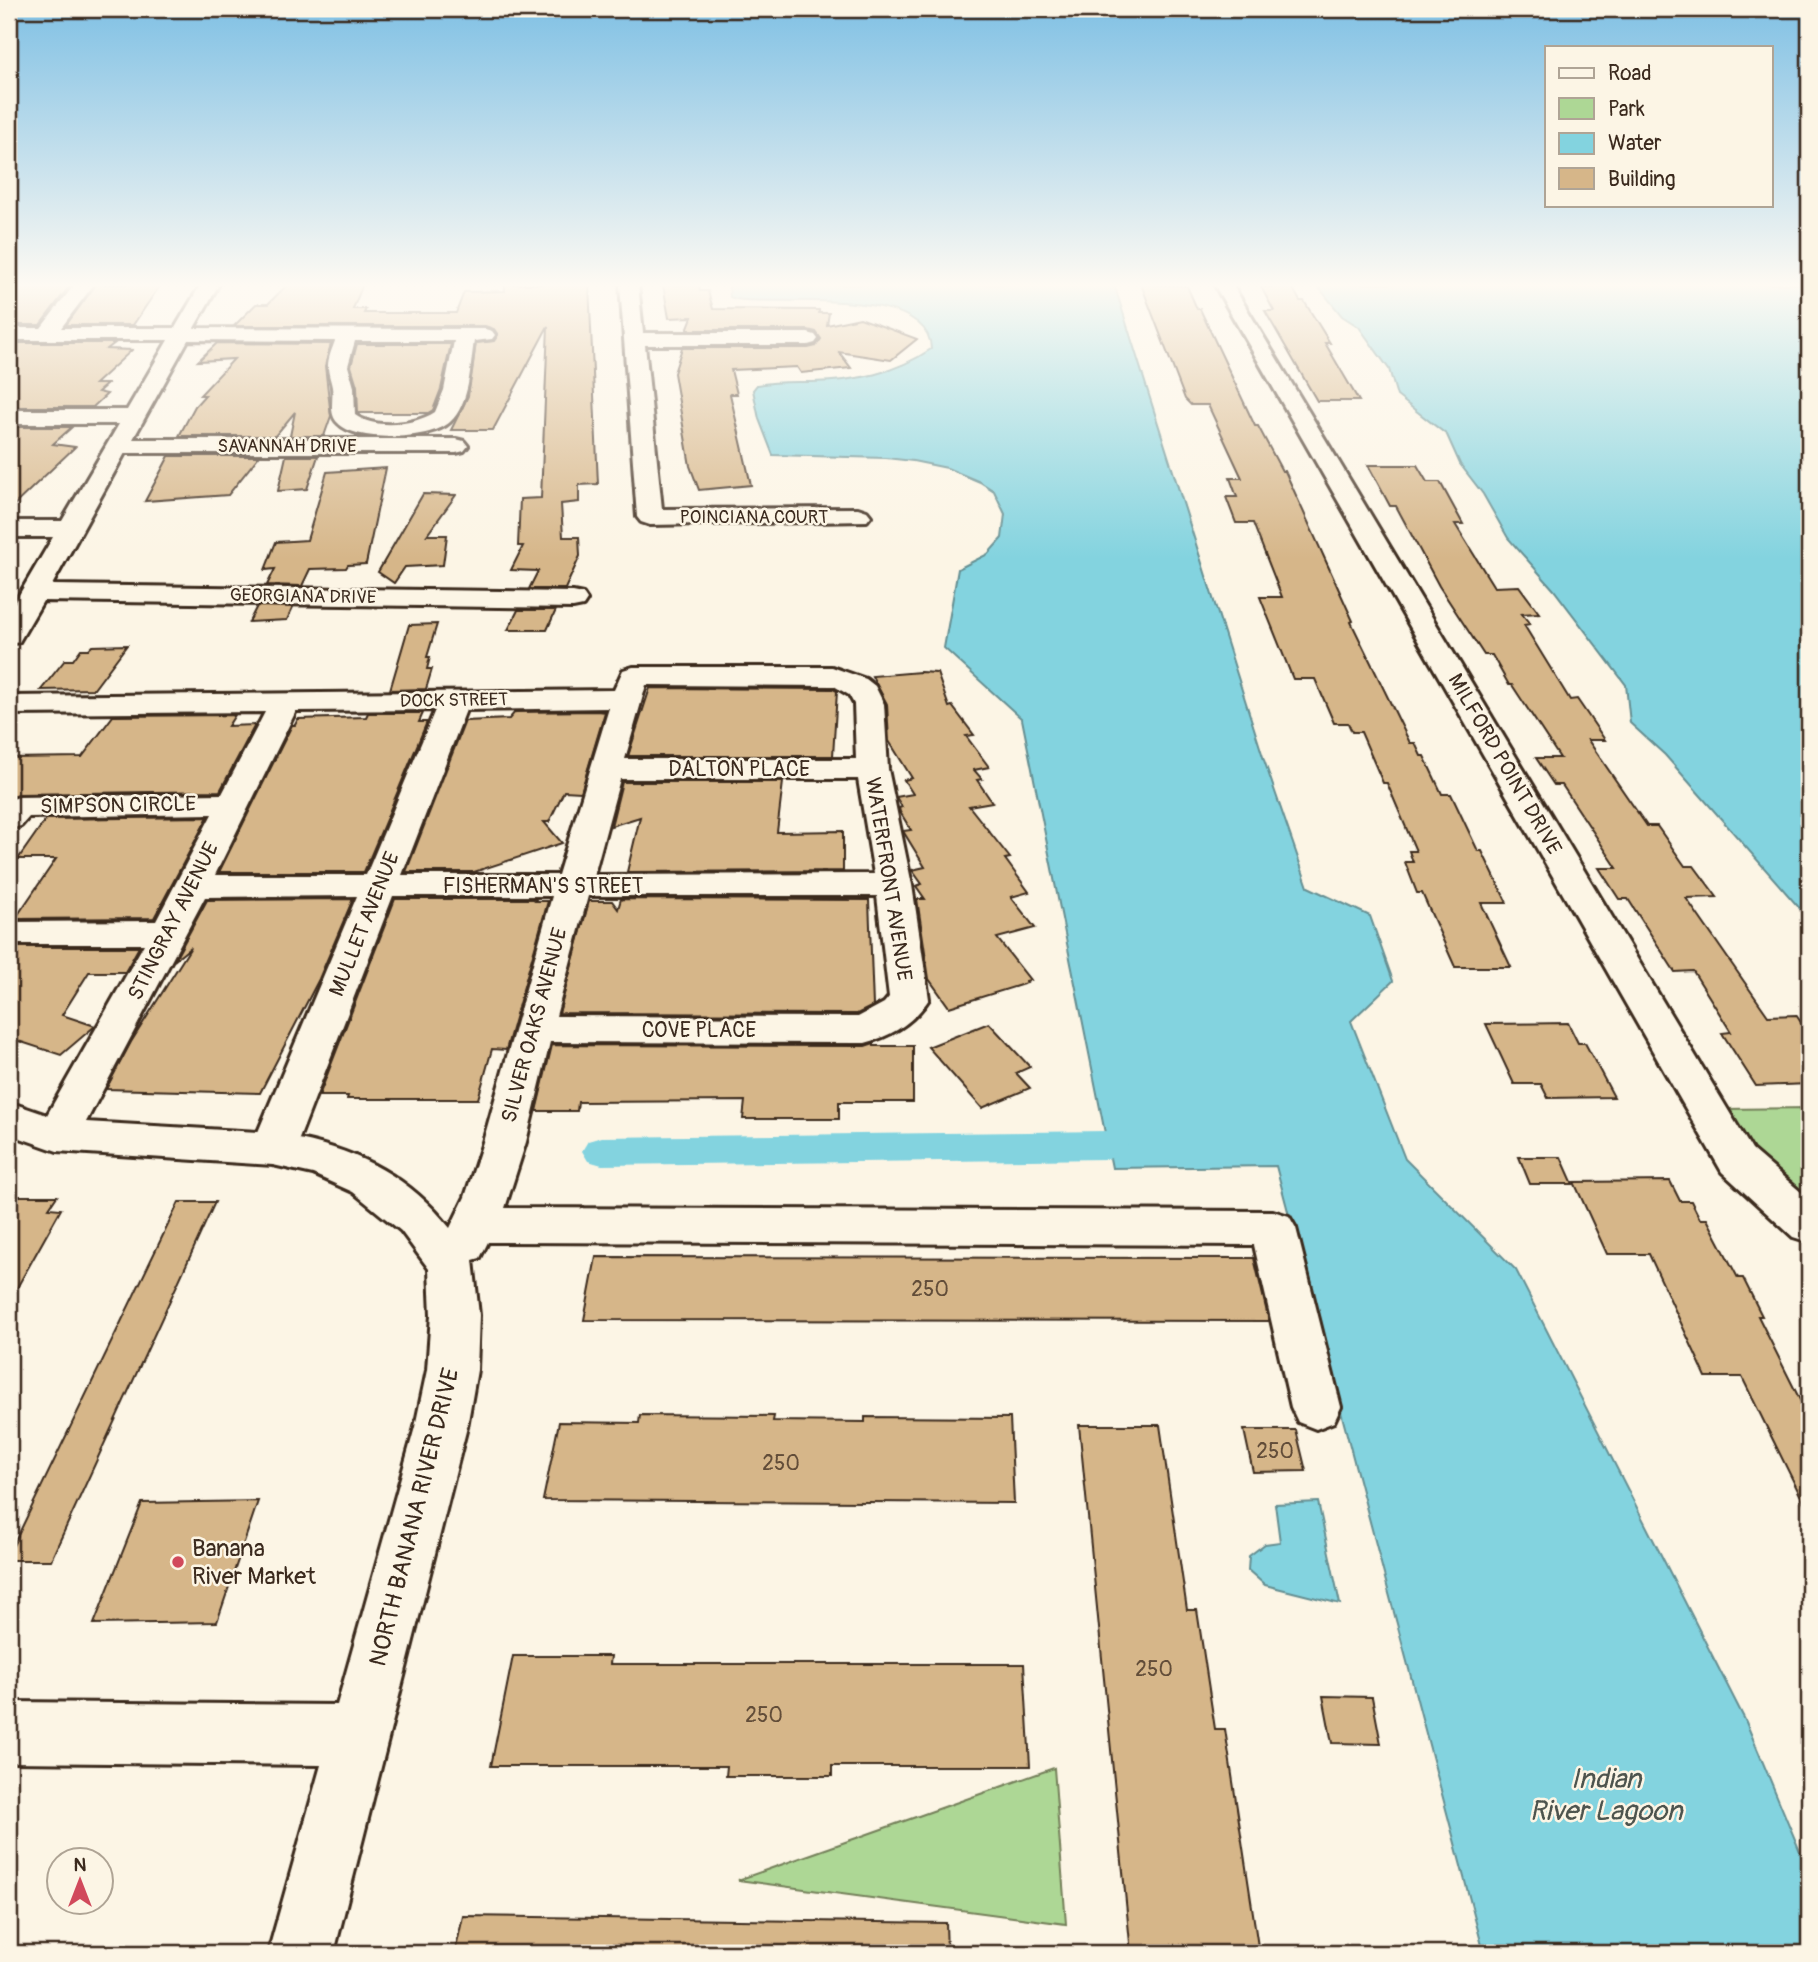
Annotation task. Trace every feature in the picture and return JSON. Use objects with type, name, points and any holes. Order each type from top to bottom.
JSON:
[{"type":"street","points":[[9,636],[158,376]]},
{"type":"street","points":[[340,376],[343,412],[347,420],[356,426],[402,429],[425,426],[442,418],[451,403],[461,376]]},
{"type":"street","name":"POINCIANA COURT","points":[[637,376],[650,517],[858,516]]},
{"type":"street","name":"MILFORD POINT DRIVE","points":[[1276,376],[1737,1161],[1809,1226]]},
{"type":"street","points":[[9,417],[134,417]]},
{"type":"street","name":"SAVANNAH DRIVE","points":[[118,446],[456,446]]},
{"type":"street","points":[[9,529],[70,529]]},
{"type":"street","name":"GEORGIANA DRIVE","points":[[34,593],[573,600]]},
{"type":"street","name":"WATERFRONT AVENUE","points":[[627,699],[633,676],[832,676],[859,687],[867,695],[872,769],[894,885],[908,999],[898,1012],[865,1030]]},
{"type":"street","name":"MULLET AVENUE","points":[[274,1149],[455,699]]},
{"type":"street","name":"DOCK STREET","points":[[9,705],[627,699]]},
{"type":"street","name":"SILVER OAKS AVENUE","points":[[464,1245],[494,1177],[572,886],[627,699]]},
{"type":"street","name":"STINGRAY AVENUE","points":[[57,1136],[169,932],[285,703]]},
{"type":"street","name":"DALTON PLACE","points":[[606,769],[872,769]]},
{"type":"street","name":"SIMPSON CIRCLE","points":[[9,819],[19,807],[233,804]]},
{"type":"street","name":"FISHERMAN'S STREET","points":[[192,886],[894,885]]},
{"type":"street","points":[[9,933],[169,932]]},
{"type":"street","name":"COVE PLACE","points":[[533,1029],[865,1030]]},
{"type":"street","points":[[9,1117],[57,1136],[274,1149],[323,1160],[369,1180],[417,1219],[464,1245],[1273,1228],[1316,1407]]},
{"type":"street","name":"NORTH BANANA RIVER DRIVE","points":[[301,1953],[445,1404],[452,1370],[455,1315],[464,1245]]},
{"type":"street","points":[[9,1732],[360,1735]]},
{"type":"green space","points":[[1809,1108],[1809,1201],[1803,1201],[1775,1177],[1722,1109]]},
{"type":"green space","points":[[1054,1768],[1066,1924],[738,1880]]},
{"type":"water","name":"Indian River Lagoon","points":[[866,376],[1143,376],[1264,760],[1308,887],[1370,916],[1393,981],[1351,1021],[1405,1159],[1516,1270],[1746,1722],[1809,1873],[1809,1953],[1484,1953],[1276,1166],[1112,1168],[1022,719],[944,648],[958,569],[988,554],[1002,538],[1005,514],[994,491],[947,468],[886,458],[773,455],[759,419],[753,390],[757,385],[844,380]]},
{"type":"water","points":[[1391,376],[1809,376],[1809,919],[1665,755],[1630,723],[1626,685],[1554,590],[1508,538],[1483,494],[1460,464],[1447,435],[1397,396]]},
{"type":"water","points":[[1318,1502],[1340,1604],[1265,1585],[1248,1570],[1249,1556],[1265,1544],[1280,1542],[1275,1504]]},
{"type":"building","points":[[9,376],[104,376],[95,384],[107,384],[98,392],[107,394],[93,407],[9,407]]},
{"type":"building","points":[[218,376],[326,376],[331,416],[324,436],[290,436],[295,412],[275,436],[179,436],[195,406],[205,395],[200,395]]},
{"type":"building","points":[[354,376],[444,376],[433,410],[428,413],[358,413]]},
{"type":"building","points":[[471,376],[522,376],[493,430],[451,430],[468,396]]},
{"type":"building","points":[[546,376],[593,376],[598,484],[579,485],[579,502],[561,504],[563,537],[579,537],[580,556],[565,589],[529,589],[538,571],[511,570],[523,546],[518,546],[520,499],[541,498]]},
{"type":"building","points":[[674,376],[732,376],[737,394],[730,394],[751,485],[699,490],[690,466]]},
{"type":"building","points":[[1176,376],[1231,376],[1255,426],[1258,426],[1282,471],[1285,471],[1353,621],[1351,622],[1410,743],[1415,743],[1421,756],[1424,756],[1442,794],[1451,794],[1507,903],[1481,903],[1511,967],[1455,967],[1422,893],[1417,893],[1405,862],[1413,862],[1409,851],[1416,851],[1387,783],[1383,783],[1361,732],[1352,732],[1348,723],[1334,723],[1315,679],[1293,679],[1260,597],[1282,597],[1253,523],[1236,523],[1226,497],[1237,497],[1230,478],[1242,478],[1208,405],[1191,405],[1185,399]]},
{"type":"building","points":[[1302,376],[1344,376],[1359,401],[1317,401]]},
{"type":"building","points":[[9,427],[72,427],[53,444],[75,447],[9,510]]},
{"type":"building","points":[[169,456],[259,456],[228,495],[145,501]]},
{"type":"building","points":[[286,456],[318,456],[307,489],[278,491]]},
{"type":"building","points":[[1368,465],[1417,465],[1427,482],[1440,482],[1463,524],[1455,524],[1494,587],[1519,586],[1539,613],[1522,614],[1530,624],[1524,625],[1570,700],[1577,699],[1605,740],[1588,740],[1647,826],[1657,826],[1685,866],[1694,866],[1717,897],[1686,898],[1768,1016],[1796,1015],[1809,1034],[1809,1084],[1756,1086],[1722,1033],[1731,1032],[1693,971],[1675,972],[1628,899],[1619,899],[1599,868],[1617,868],[1562,785],[1554,785],[1536,758],[1560,758],[1512,685],[1509,685],[1492,655],[1484,655],[1439,586],[1396,506],[1390,506]]},
{"type":"building","points":[[386,468],[366,564],[348,565],[346,568],[310,569],[302,586],[267,585],[275,569],[265,570],[276,542],[307,540],[327,472]]},
{"type":"building","points":[[423,494],[456,495],[427,535],[447,535],[443,565],[405,567],[394,583],[378,572]]},
{"type":"building","points":[[257,606],[293,607],[287,620],[249,622]]},
{"type":"building","points":[[518,610],[556,610],[547,630],[508,630]]},
{"type":"building","points":[[437,624],[427,657],[430,657],[427,669],[432,669],[426,689],[390,690],[409,625]]},
{"type":"building","points":[[127,645],[94,689],[41,690],[65,660],[73,660],[81,649]]},
{"type":"building","points":[[937,673],[949,707],[952,706],[974,735],[966,736],[989,767],[974,770],[982,779],[977,780],[992,802],[969,806],[1010,858],[1005,859],[1029,892],[1011,897],[1035,928],[997,938],[1030,980],[1026,981],[1027,983],[949,1007],[929,979],[917,899],[925,899],[916,886],[922,884],[912,870],[925,867],[903,831],[911,830],[900,812],[899,808],[902,807],[896,797],[913,794],[904,780],[912,778],[889,741],[887,704],[872,676]]},
{"type":"building","points":[[650,688],[833,689],[837,691],[833,756],[628,756]]},
{"type":"building","points":[[515,712],[605,712],[581,792],[564,791],[549,822],[544,822],[562,843],[474,872],[406,872],[465,721],[509,719]]},
{"type":"building","points":[[368,713],[423,713],[419,722],[427,722],[364,872],[219,872],[292,725],[295,725],[298,719],[366,717]]},
{"type":"building","points":[[235,715],[228,726],[255,725],[220,791],[19,794],[9,797],[9,758],[82,757],[113,716]]},
{"type":"building","points":[[622,782],[783,782],[777,832],[843,831],[843,871],[627,872],[640,817],[611,826]]},
{"type":"building","points":[[208,817],[154,918],[15,919],[56,859],[18,859],[46,819]]},
{"type":"building","points":[[353,899],[319,979],[260,1093],[106,1089],[131,1042],[191,947],[174,961],[207,900]]},
{"type":"building","points":[[395,899],[548,901],[506,1050],[492,1049],[478,1099],[347,1099],[348,1096],[319,1096]]},
{"type":"building","points":[[621,899],[869,900],[873,1006],[857,1014],[559,1013],[589,901],[612,901],[618,909]]},
{"type":"building","points":[[9,947],[139,947],[125,972],[89,972],[62,1015],[95,1026],[61,1055],[9,1038]]},
{"type":"building","points":[[989,1023],[1030,1067],[1016,1073],[1030,1088],[982,1108],[928,1047]]},
{"type":"building","points":[[1568,1023],[1578,1043],[1585,1043],[1614,1097],[1548,1098],[1541,1084],[1514,1084],[1486,1024]]},
{"type":"building","points":[[874,1043],[874,1046],[913,1046],[913,1102],[839,1102],[839,1119],[743,1119],[745,1101],[578,1102],[577,1111],[536,1111],[552,1045],[865,1046]]},
{"type":"building","points":[[1519,1157],[1561,1157],[1573,1184],[1530,1184]]},
{"type":"building","points":[[1670,1181],[1680,1201],[1691,1201],[1700,1219],[1707,1219],[1738,1278],[1743,1278],[1762,1316],[1758,1316],[1804,1408],[1809,1408],[1809,1513],[1742,1377],[1706,1377],[1649,1254],[1607,1254],[1574,1182]]},
{"type":"building","points":[[9,1196],[57,1196],[49,1208],[61,1209],[9,1302]]},
{"type":"building","points":[[179,1202],[215,1202],[51,1560],[9,1560],[9,1554]]},
{"type":"building","points":[[596,1257],[1254,1258],[1269,1321],[584,1320]]},
{"type":"building","points":[[640,1415],[774,1416],[773,1421],[865,1422],[865,1417],[1010,1418],[1014,1503],[543,1500],[559,1422],[639,1423]]},
{"type":"building","points":[[1079,1425],[1160,1425],[1187,1610],[1197,1610],[1215,1729],[1225,1729],[1259,1953],[1131,1953]]},
{"type":"building","points":[[1244,1430],[1296,1430],[1306,1471],[1253,1472]]},
{"type":"building","name":"Banana River Market","points":[[258,1501],[217,1622],[94,1624],[142,1503]]},
{"type":"building","points":[[513,1656],[611,1656],[610,1664],[1024,1664],[1030,1766],[832,1766],[832,1776],[726,1776],[727,1766],[491,1766]]},
{"type":"building","points":[[1323,1696],[1372,1697],[1381,1744],[1332,1743]]},
{"type":"building","points":[[463,1916],[946,1923],[947,1953],[455,1953]]},
{"type":"waterway","points":[[602,1151],[1108,1145]]},
{"type":"place","name":"Banana River Market","points":[[178,1562]]}]
